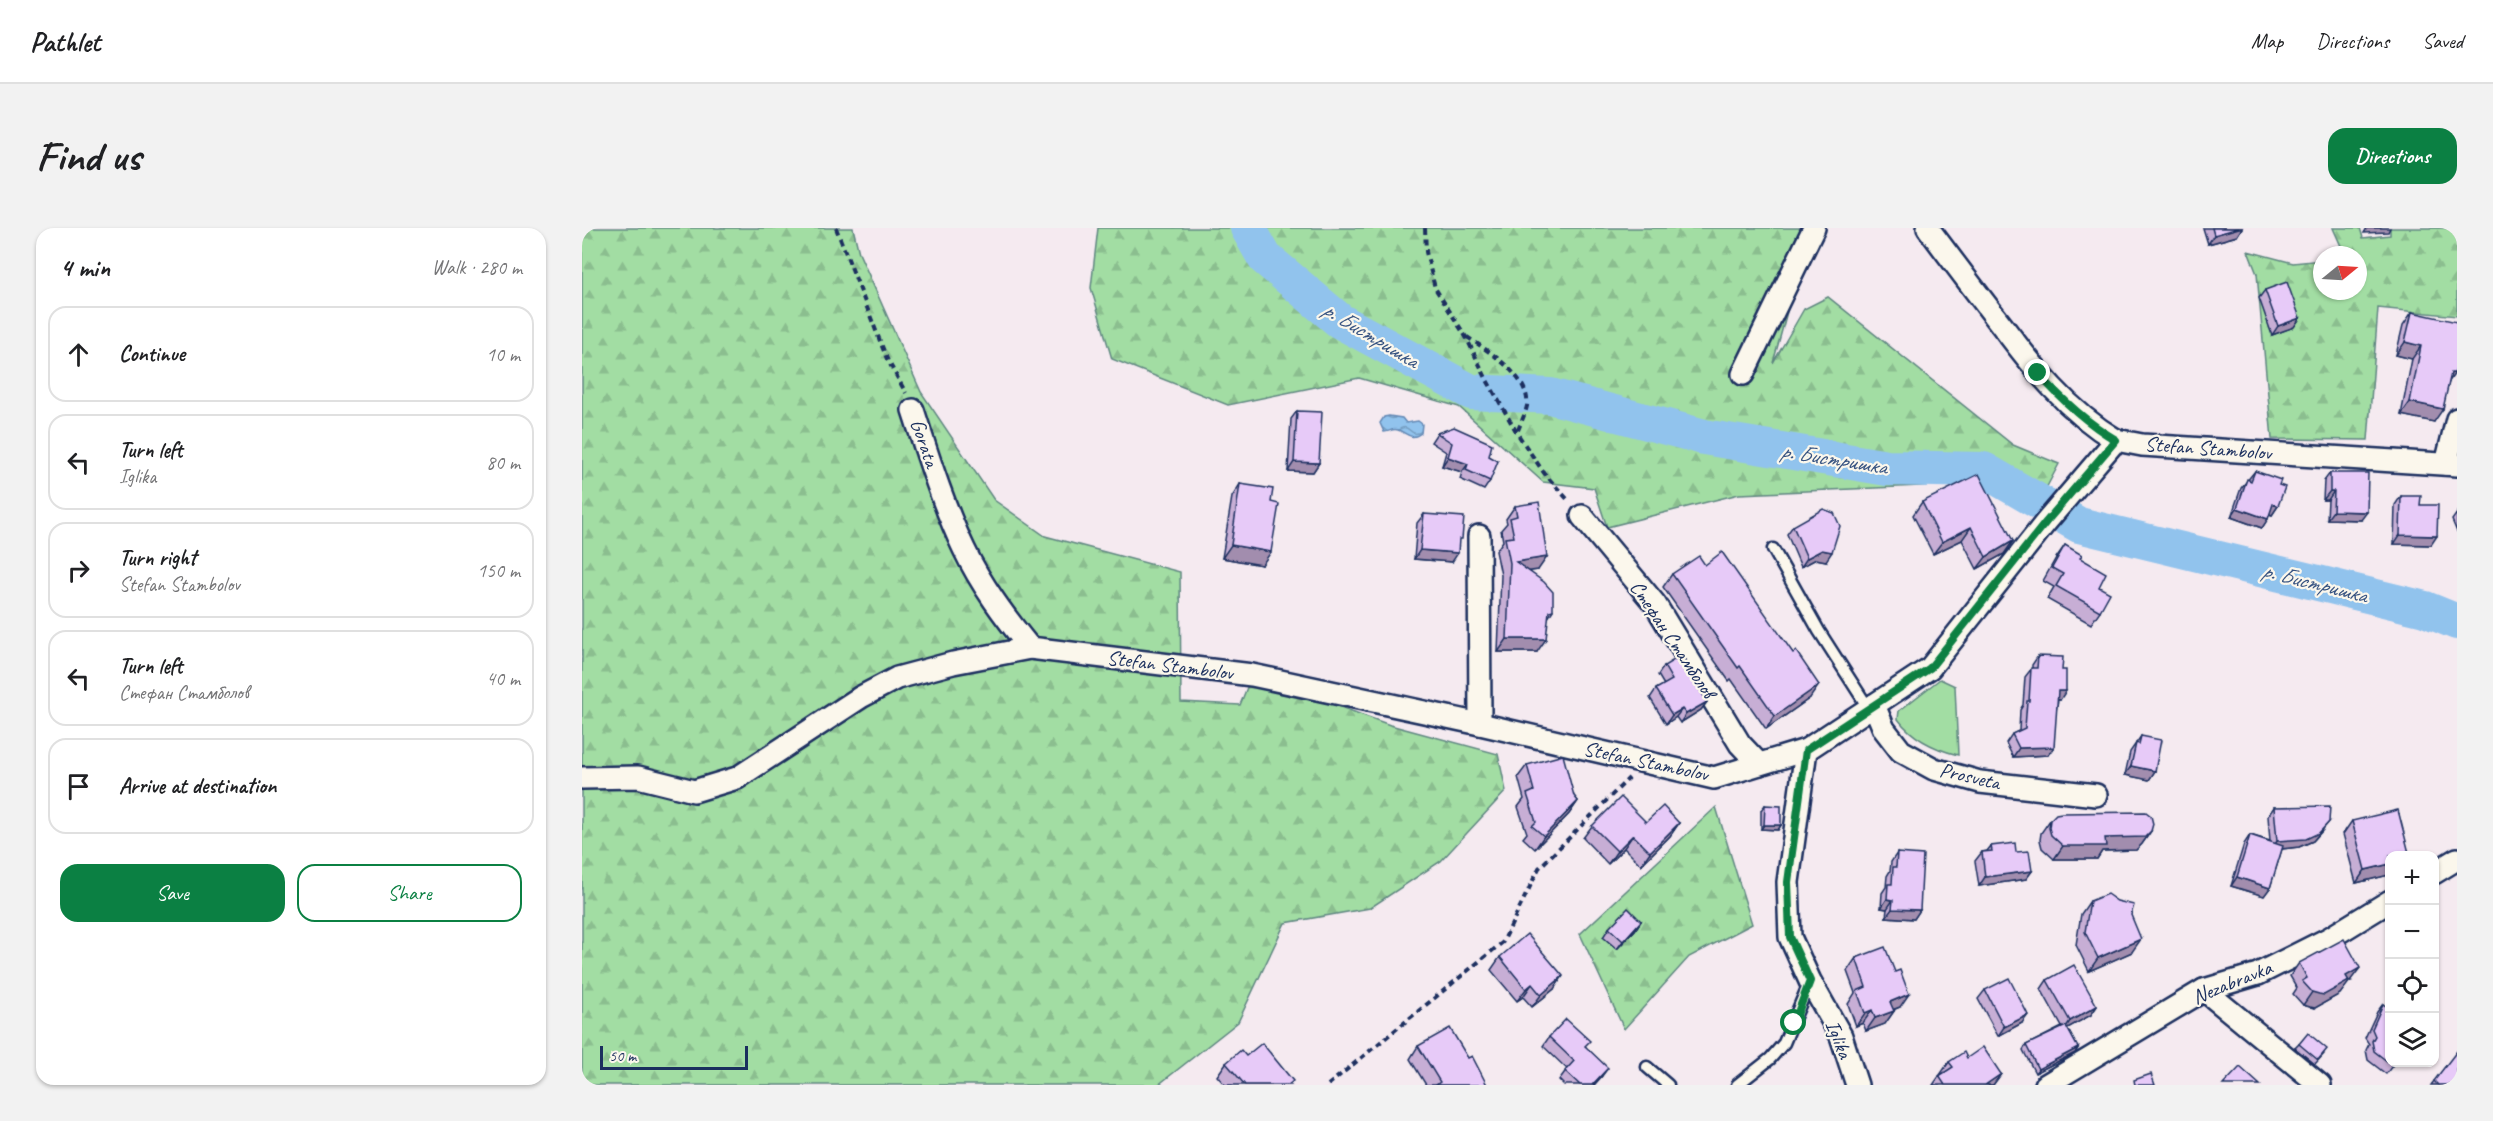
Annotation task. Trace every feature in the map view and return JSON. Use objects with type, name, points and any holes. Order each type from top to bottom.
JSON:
[{"type":"street","points":[[1743,374],[1814,228]]},
{"type":"street","points":[[1928,228],[2038,373],[2063,401],[2099,430],[2116,440]]},
{"type":"street","name":"Gorata","points":[[914,410],[927,454],[964,549],[999,610],[1030,648]]},
{"type":"street","points":[[2452,464],[2457,419]]},
{"type":"street","name":"Stefan Stambolov","points":[[582,778],[638,777],[694,791],[737,778],[861,697],[897,678],[953,663],[1030,648],[1252,675],[1714,778],[1806,750],[1930,668],[2046,522],[2116,440],[2142,445],[2452,464]]},
{"type":"street","name":"Стефан Стамболов","points":[[1582,516],[1654,604],[1740,744],[1759,764]]},
{"type":"street","points":[[1479,536],[1480,724]]},
{"type":"street","name":"Prosveta","points":[[1871,707],[1901,751],[1934,769],[1980,782],[2096,795]]},
{"type":"street","name":"Iglika","points":[[1806,750],[1788,882],[1790,937],[1810,981],[1841,1036],[1857,1085]]},
{"type":"street","points":[[2439,870],[2457,859]]},
{"type":"street","name":"Nezabravka","points":[[2046,1085],[2204,990],[2258,974],[2328,939],[2385,904]]},
{"type":"street","points":[[2204,990],[2320,1085]]},
{"type":"lane","points":[[1773,549],[1819,630],[1871,707]]},
{"type":"lane","points":[[1737,1085],[1770,1059],[1784,1043],[1810,981]]},
{"type":"lane","points":[[1647,1067],[1668,1085]]},
{"type":"path","name":"Gorata","points":[[836,228],[887,359],[899,377],[914,410]]},
{"type":"path","points":[[1425,228],[1426,252],[1434,288],[1466,337],[1486,380],[1517,433],[1544,473],[1582,516]]},
{"type":"path","points":[[1466,337],[1496,356],[1521,383],[1527,404],[1517,433]]},
{"type":"path","points":[[1328,1085],[1503,942],[1539,868],[1644,763]]},
{"type":"green space","points":[[582,228],[853,228],[859,253],[921,392],[994,500],[1045,536],[1180,572],[1181,702],[1240,705],[1252,675],[1390,725],[1498,754],[1506,791],[1441,861],[1370,908],[1285,923],[1238,1022],[1158,1085],[582,1085]]},
{"type":"green space","points":[[1098,228],[1810,228],[1773,363],[1804,309],[1828,297],[2013,445],[2059,464],[2035,509],[1988,479],[1921,486],[1739,494],[1607,527],[1594,488],[1543,482],[1459,407],[1359,378],[1228,405],[1112,359],[1091,288]]},
{"type":"green space","points":[[2333,228],[2360,228],[2363,238],[2390,235],[2390,228],[2457,228],[2457,316],[2378,308],[2368,440],[2272,439],[2257,274],[2248,251],[2293,263],[2313,261],[2313,300],[2367,300],[2367,246],[2341,246]]},
{"type":"green space","points":[[1940,679],[1955,686],[1958,755],[1925,742],[1910,732],[1898,719],[1899,711]]},
{"type":"green space","points":[[1716,807],[1752,924],[1689,957],[1624,1029],[1580,934]]},
{"type":"water","points":[[1384,417],[1402,418],[1406,423],[1418,421],[1422,424],[1421,433],[1412,436],[1396,430],[1384,432],[1380,423]]},
{"type":"building","points":[[2212,228],[2239,228],[2214,235]]},
{"type":"building","points":[[2287,282],[2300,318],[2278,326],[2265,290]]},
{"type":"building","points":[[2412,312],[2457,322],[2457,364],[2455,373],[2451,373],[2443,409],[2410,402],[2421,346],[2405,342]]},
{"type":"building","points":[[1297,411],[1322,412],[1319,463],[1294,462]]},
{"type":"building","points":[[1454,427],[1492,444],[1489,456],[1498,461],[1490,481],[1466,470],[1468,464],[1448,457],[1452,443],[1437,433]]},
{"type":"building","points":[[2255,471],[2281,480],[2279,485],[2285,487],[2278,506],[2273,504],[2268,519],[2237,508],[2247,479],[2251,481]]},
{"type":"building","points":[[2330,473],[2368,473],[2367,512],[2333,511],[2334,491],[2330,491]]},
{"type":"building","points":[[1979,474],[2013,541],[1986,557],[1971,527],[1942,542],[1922,502]]},
{"type":"building","points":[[1240,484],[1273,489],[1271,502],[1279,504],[1271,552],[1231,545]]},
{"type":"building","points":[[2401,496],[2421,496],[2420,505],[2438,505],[2437,536],[2400,535]]},
{"type":"building","points":[[1539,502],[1547,557],[1516,562],[1544,582],[1553,592],[1553,610],[1549,611],[1546,639],[1507,639],[1510,563],[1505,538],[1514,537],[1510,518],[1517,516],[1515,506]]},
{"type":"building","points":[[1823,509],[1834,513],[1840,526],[1832,552],[1822,550],[1807,558],[1793,526]]},
{"type":"building","points":[[1424,514],[1464,517],[1458,553],[1420,550]]},
{"type":"building","points":[[2065,545],[2082,555],[2080,558],[2106,573],[2099,587],[2110,593],[2100,611],[2056,586],[2063,574],[2052,568]]},
{"type":"building","points":[[1722,552],[1793,653],[1796,651],[1819,685],[1775,716],[1672,574],[1699,556],[1705,565]]},
{"type":"building","points":[[1682,655],[1700,685],[1698,686],[1707,702],[1686,714],[1682,709],[1672,715],[1656,689],[1672,680],[1664,666]]},
{"type":"building","points":[[2038,656],[2063,657],[2062,670],[2066,670],[2066,691],[2058,691],[2054,747],[2019,748],[2012,734],[2025,728],[2031,668],[2037,668]]},
{"type":"building","points":[[2141,736],[2161,740],[2155,771],[2131,766],[2136,743],[2139,744]]},
{"type":"building","points":[[1563,755],[1574,796],[1578,801],[1544,836],[1532,826],[1536,822],[1527,794],[1534,791],[1527,765]]},
{"type":"building","points":[[1621,797],[1646,822],[1663,806],[1679,823],[1650,852],[1633,835],[1617,851],[1592,826]]},
{"type":"building","points":[[1765,805],[1781,806],[1781,825],[1764,825]]},
{"type":"building","points":[[2330,806],[2329,822],[2319,833],[2306,839],[2277,841],[2274,807]]},
{"type":"building","points":[[2398,810],[2408,851],[2385,851],[2385,865],[2365,870],[2352,821]]},
{"type":"building","points":[[2146,812],[2151,816],[2153,824],[2151,831],[2145,837],[2105,838],[2106,846],[2063,846],[2051,835],[2049,828],[2050,820],[2056,814],[2062,813]]},
{"type":"building","points":[[2250,835],[2283,846],[2270,888],[2237,877]]},
{"type":"building","points":[[2015,843],[2016,852],[2029,851],[2032,871],[1985,877],[1982,852],[1992,851],[1991,846]]},
{"type":"building","points":[[1897,853],[1923,855],[1920,910],[1892,909],[1893,900],[1887,899],[1888,884],[1892,884]]},
{"type":"building","points":[[2107,894],[2117,901],[2134,905],[2131,915],[2141,939],[2098,958],[2085,932],[2090,901]]},
{"type":"building","points":[[1628,908],[1641,921],[1623,941],[1609,928]]},
{"type":"building","points":[[1527,934],[1563,976],[1541,995],[1532,984],[1526,989],[1500,957]]},
{"type":"building","points":[[2344,939],[2360,968],[2346,976],[2349,981],[2324,995],[2312,992],[2302,981],[2307,978],[2299,963]]},
{"type":"building","points":[[1885,947],[1895,972],[1900,970],[1909,994],[1890,1002],[1894,1011],[1875,1018],[1872,1010],[1865,1013],[1857,991],[1866,987],[1856,958]]},
{"type":"building","points":[[2074,965],[2097,1006],[2070,1021],[2047,980]]},
{"type":"building","points":[[2009,978],[2028,1015],[2004,1027],[1985,990]]},
{"type":"building","points":[[2383,1004],[2385,1005],[2385,1060],[2374,1051],[2372,1041],[2375,1036],[2372,1029]]},
{"type":"building","points":[[1566,1019],[1590,1041],[1585,1046],[1608,1068],[1592,1085],[1580,1085],[1565,1071],[1574,1061],[1549,1037]]},
{"type":"building","points":[[2066,1026],[2078,1048],[2038,1069],[2026,1045]]},
{"type":"building","points":[[1450,1028],[1468,1058],[1472,1056],[1487,1085],[1436,1085],[1440,1082],[1418,1046]]},
{"type":"building","points":[[2308,1033],[2327,1049],[2318,1060],[2299,1044]]},
{"type":"building","points":[[1262,1043],[1293,1081],[1288,1085],[1245,1085],[1226,1063],[1241,1050],[1246,1056]]},
{"type":"building","points":[[1983,1047],[2001,1074],[1985,1085],[1945,1085],[1939,1076],[1953,1067],[1949,1062],[1964,1052],[1967,1058]]},
{"type":"building","points":[[2457,1051],[2457,1085],[2438,1085],[2434,1081]]},
{"type":"building","points":[[2240,1067],[2260,1085],[2223,1085]]},
{"type":"building","points":[[2151,1074],[2155,1085],[2135,1085],[2134,1080]]},
{"type":"waterway","name":"р. Бистришка","points":[[1248,228],[1265,258],[1340,321],[1471,392],[1550,396],[1704,437],[1887,468],[1984,470],[2079,525],[2425,609],[2457,622]]},
{"type":"route","points":[[1794,1023],[1810,981],[1790,937],[1788,882],[1806,750],[1930,668],[2046,522],[2116,440],[2099,430],[2063,401],[2038,373]]}]
